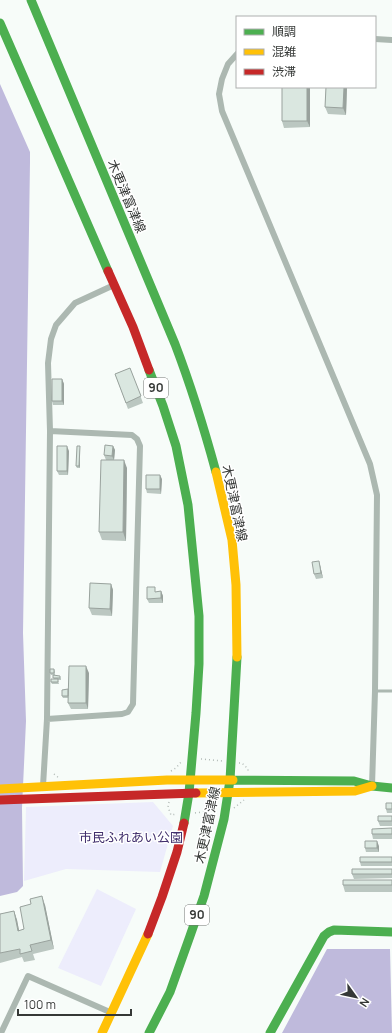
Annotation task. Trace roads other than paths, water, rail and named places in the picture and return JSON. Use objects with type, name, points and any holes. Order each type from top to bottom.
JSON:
[{"type":"main road","name":"木更津富津線","points":[[31,0],[175,344],[195,399],[220,488],[232,540],[236,585],[237,655],[232,762],[224,819],[204,896],[190,936],[170,992],[149,1033]]},
{"type":"main road","name":"木更津富津線","points":[[0,23],[133,327],[176,446],[188,504],[198,616],[199,664],[189,793],[177,852],[162,897],[146,940],[102,1033]]},
{"type":"main road","points":[[0,789],[100,783],[190,780],[354,780],[372,786],[392,788]]},
{"type":"main road","points":[[0,800],[228,792],[345,792],[372,786]]},
{"type":"main road","points":[[270,1033],[324,936],[334,930],[392,932]]},
{"type":"street","points":[[376,40],[392,40]]},
{"type":"street","points":[[236,55],[228,64],[222,79],[219,94],[222,111],[357,431],[370,464],[377,495],[375,691],[372,786]]},
{"type":"street","points":[[43,786],[46,718],[50,431],[48,363],[56,324],[75,302],[114,285]]},
{"type":"street","points":[[46,718],[122,714],[128,712],[133,704],[140,446],[137,439],[132,435],[50,431]]},
{"type":"street","points":[[1,1033],[28,976],[112,1013]]},
{"type":"lane","points":[[375,691],[392,691]]},
{"type":"park label","name":"市民ふれあい公園","points":[[131,837]]}]
